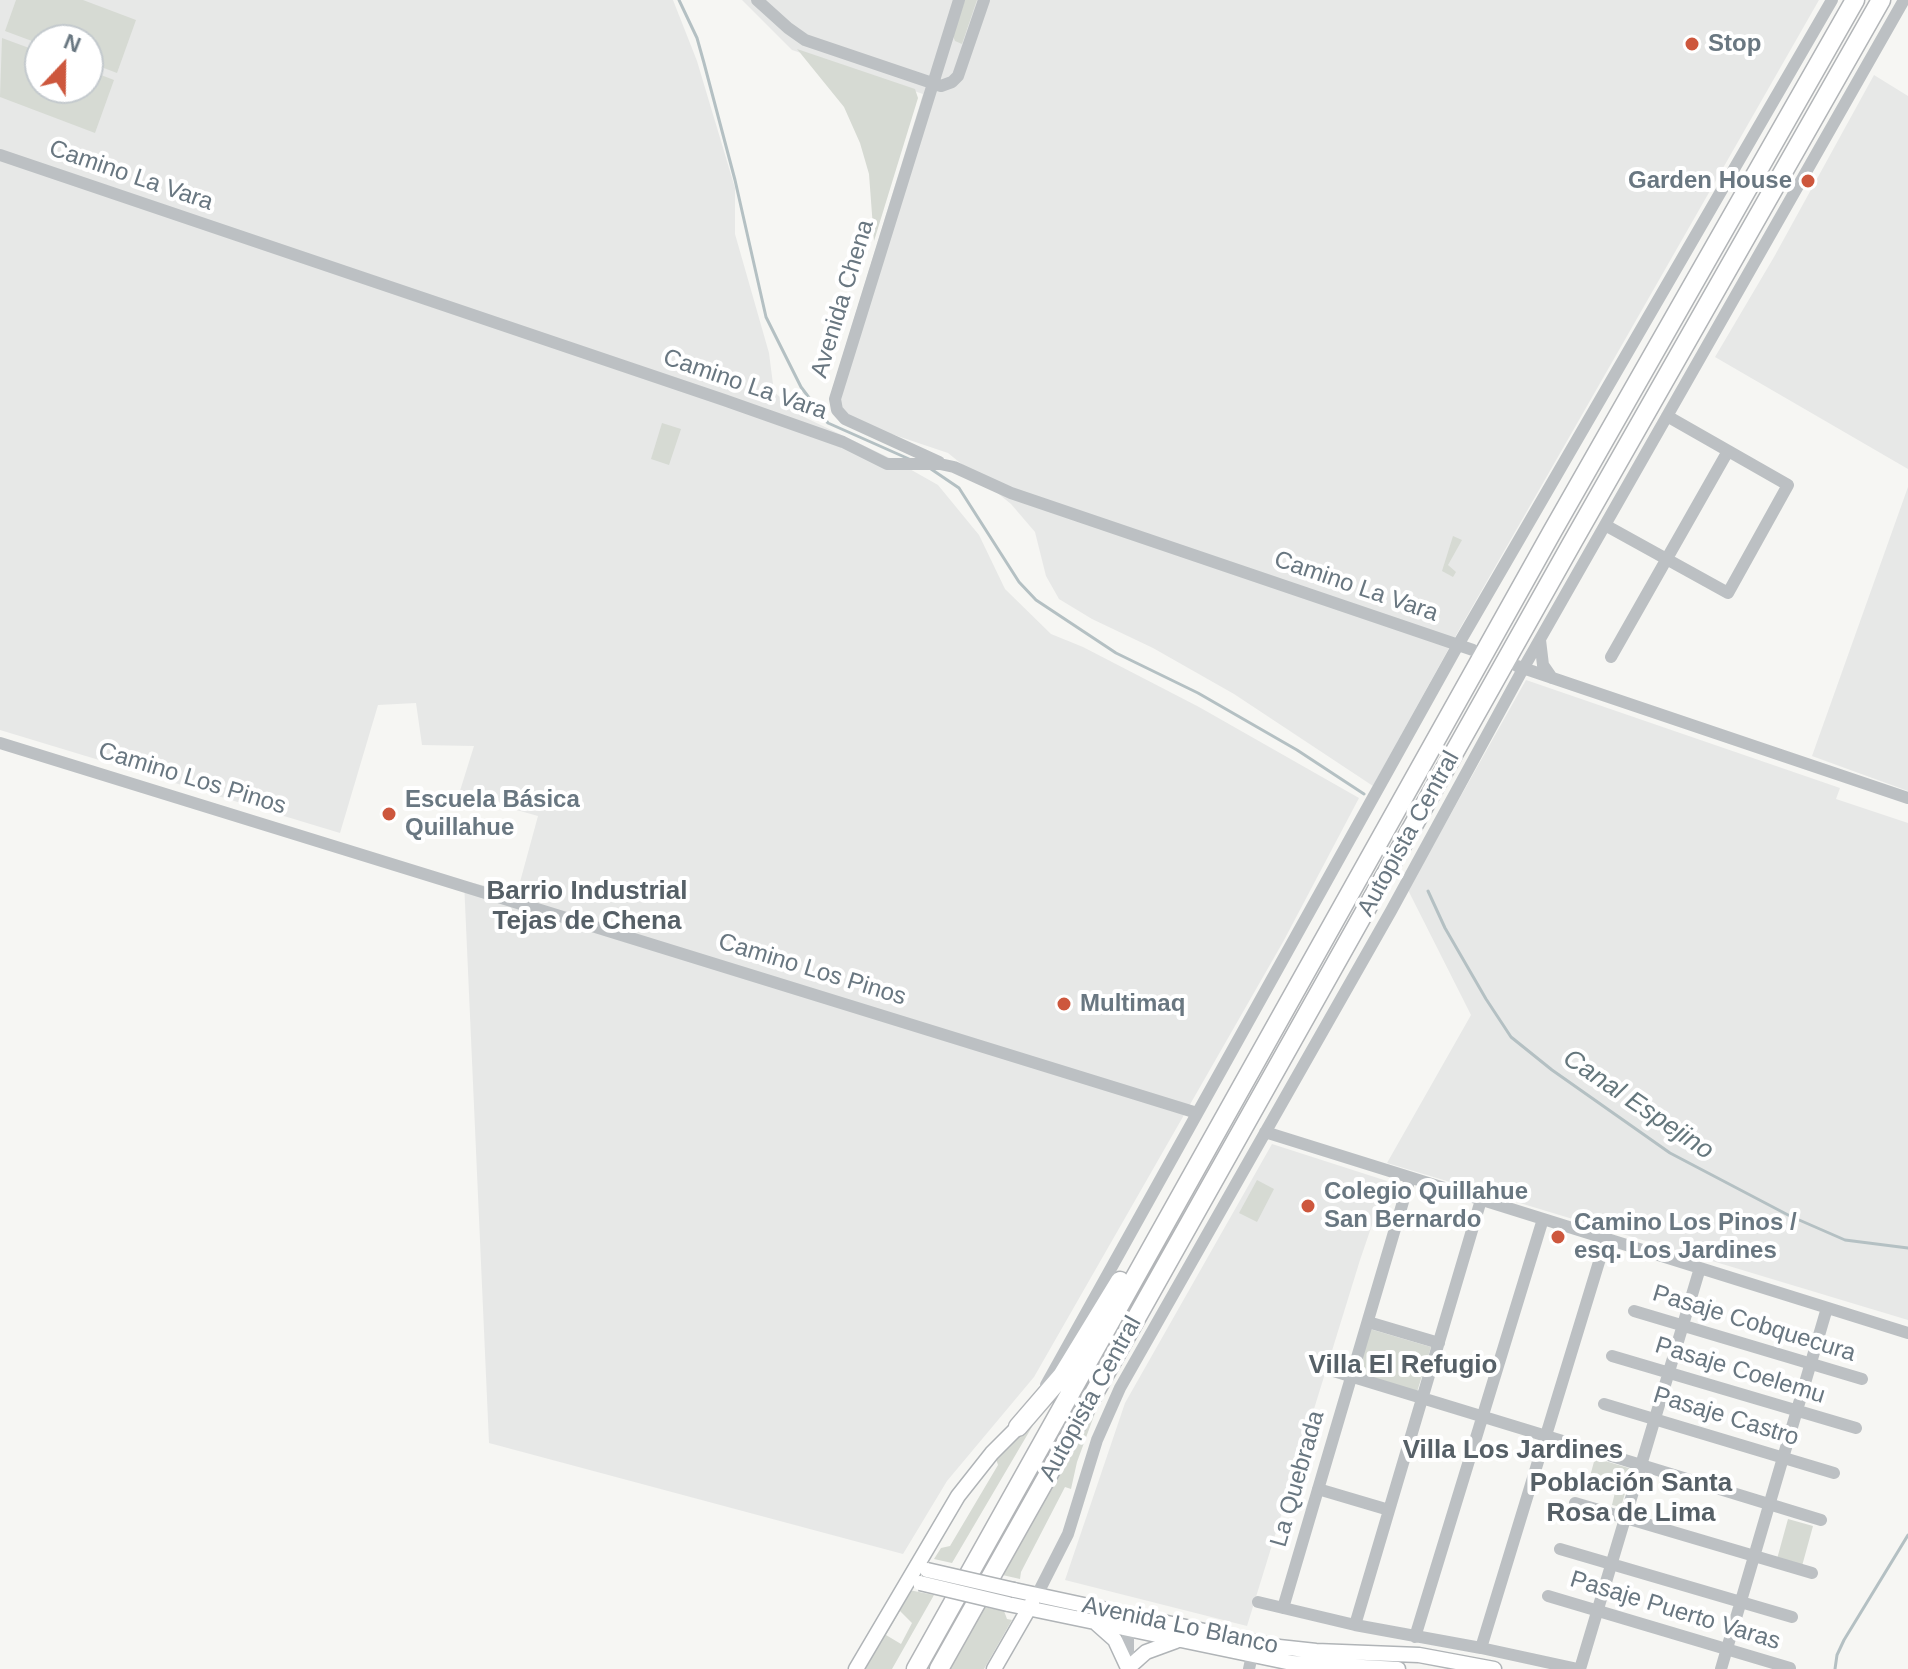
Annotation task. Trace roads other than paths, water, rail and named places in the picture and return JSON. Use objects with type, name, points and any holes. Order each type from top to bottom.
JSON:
[{"type":"highway","name":"Autopista Central","points":[[916,1669],[1552,532],[1855,0]]},
{"type":"highway","name":"Autopista Central","points":[[939,1669],[1881,0]]},
{"type":"highway","points":[[1018,1427],[1062,1376],[1138,1251],[1176,1204]]},
{"type":"main road","points":[[856,1669],[918,1575],[958,1496],[983,1463],[1018,1427]]},
{"type":"main road","name":"Avenida Lo Blanco","points":[[918,1575],[1033,1602],[1094,1622],[1180,1641],[1251,1662],[1398,1669]]},
{"type":"main road","points":[[994,1669],[1033,1602]]},
{"type":"main road","name":"Avenida Lo Blanco","points":[[1033,1602],[1120,1613],[1298,1650],[1419,1655],[1494,1669]]},
{"type":"main road","points":[[1120,1613],[1128,1629]]},
{"type":"main road","points":[[1094,1622],[1115,1640],[1128,1668],[1146,1652],[1162,1644],[1180,1641]]},
{"type":"street","points":[[757,0],[805,40],[944,86],[955,79],[984,0]]},
{"type":"street","points":[[932,84],[959,0]]},
{"type":"street","points":[[1018,1427],[1087,1314],[1458,645],[1832,0]]},
{"type":"street","points":[[1033,1602],[1068,1534],[1111,1405],[1391,911],[1520,668],[1540,639],[1904,0]]},
{"type":"street","points":[[946,41],[956,48],[968,48]]},
{"type":"street","name":"Avenida Chena","points":[[932,84],[835,405],[845,419],[940,464]]},
{"type":"street","name":"Camino La Vara","points":[[0,155],[724,400],[843,442],[883,463],[940,464],[1011,493],[1473,650]]},
{"type":"street","points":[[1605,525],[1728,593],[1788,485],[1667,416]]},
{"type":"street","points":[[1611,657],[1728,451]]},
{"type":"street","points":[[1540,639],[1543,665],[1555,680]]},
{"type":"street","points":[[1520,668],[1908,800]]},
{"type":"street","name":"Camino Los Pinos","points":[[0,743],[1197,1113]]},
{"type":"street","points":[[1265,1132],[1908,1333]]},
{"type":"street","name":"La Quebrada","points":[[1283,1608],[1410,1178]]},
{"type":"street","points":[[1355,1625],[1481,1200]]},
{"type":"street","points":[[1415,1637],[1543,1219]]},
{"type":"street","points":[[1481,1648],[1606,1239]]},
{"type":"street","points":[[1579,1669],[1700,1268]]},
{"type":"street","points":[[1721,1669],[1827,1308]]},
{"type":"street","name":"Pasaje Cobquecura","points":[[1634,1311],[1862,1379]]},
{"type":"street","points":[[1368,1322],[1439,1343]]},
{"type":"street","name":"Pasaje Coelemu","points":[[1612,1356],[1856,1428]]},
{"type":"street","points":[[1327,1369],[1821,1520]]},
{"type":"street","name":"Pasaje Castro","points":[[1604,1404],[1834,1473]]},
{"type":"street","points":[[1318,1489],[1389,1510]]},
{"type":"street","points":[[1575,1503],[1812,1573]]},
{"type":"street","points":[[1560,1549],[1792,1617]]},
{"type":"street","name":"Pasaje Puerto Varas","points":[[1548,1596],[1790,1668]]},
{"type":"street","name":"Avenida Lo Blanco","points":[[1258,1602],[1355,1625],[1579,1669]]},
{"type":"street","points":[[1128,1629],[1128,1668]]},
{"type":"street","points":[[1503,1669],[1506,1653]]},
{"type":"waterway","points":[[679,0],[697,38],[704,63],[766,317],[801,387],[828,423],[909,459]]},
{"type":"waterway","points":[[931,469],[959,488],[1019,582],[1036,600],[1116,653],[1198,693],[1297,750],[1364,794]]},
{"type":"waterway","name":"Canal Espejino","points":[[1428,891],[1445,928],[1511,1037],[1552,1070],[1670,1153],[1790,1216],[1845,1240],[1908,1248]]},
{"type":"waterway","name":"Canal Espejino","points":[[1835,1669],[1844,1640],[1908,1535]]},
{"type":"place","name":"Stop","points":[[1692,44]]},
{"type":"place","name":"Garden House","points":[[1808,181]]},
{"type":"place","name":"Escuela Básica Quillahue","points":[[389,814]]},
{"type":"place","name":"Multimaq","points":[[1064,1004]]},
{"type":"place","name":"Colegio Quillahue San Bernardo","points":[[1308,1206]]},
{"type":"place","name":"Camino Los Pinos / esq. Los Jardines","points":[[1558,1237]]},
{"type":"district","name":"Barrio Industrial Tejas de Chena","points":[[587,907]]},
{"type":"district","name":"Villa El Refugio","points":[[1403,1366]]},
{"type":"district","name":"Villa Los Jardines","points":[[1513,1451]]},
{"type":"district","name":"Población Santa Rosa de Lima","points":[[1631,1499]]}]
